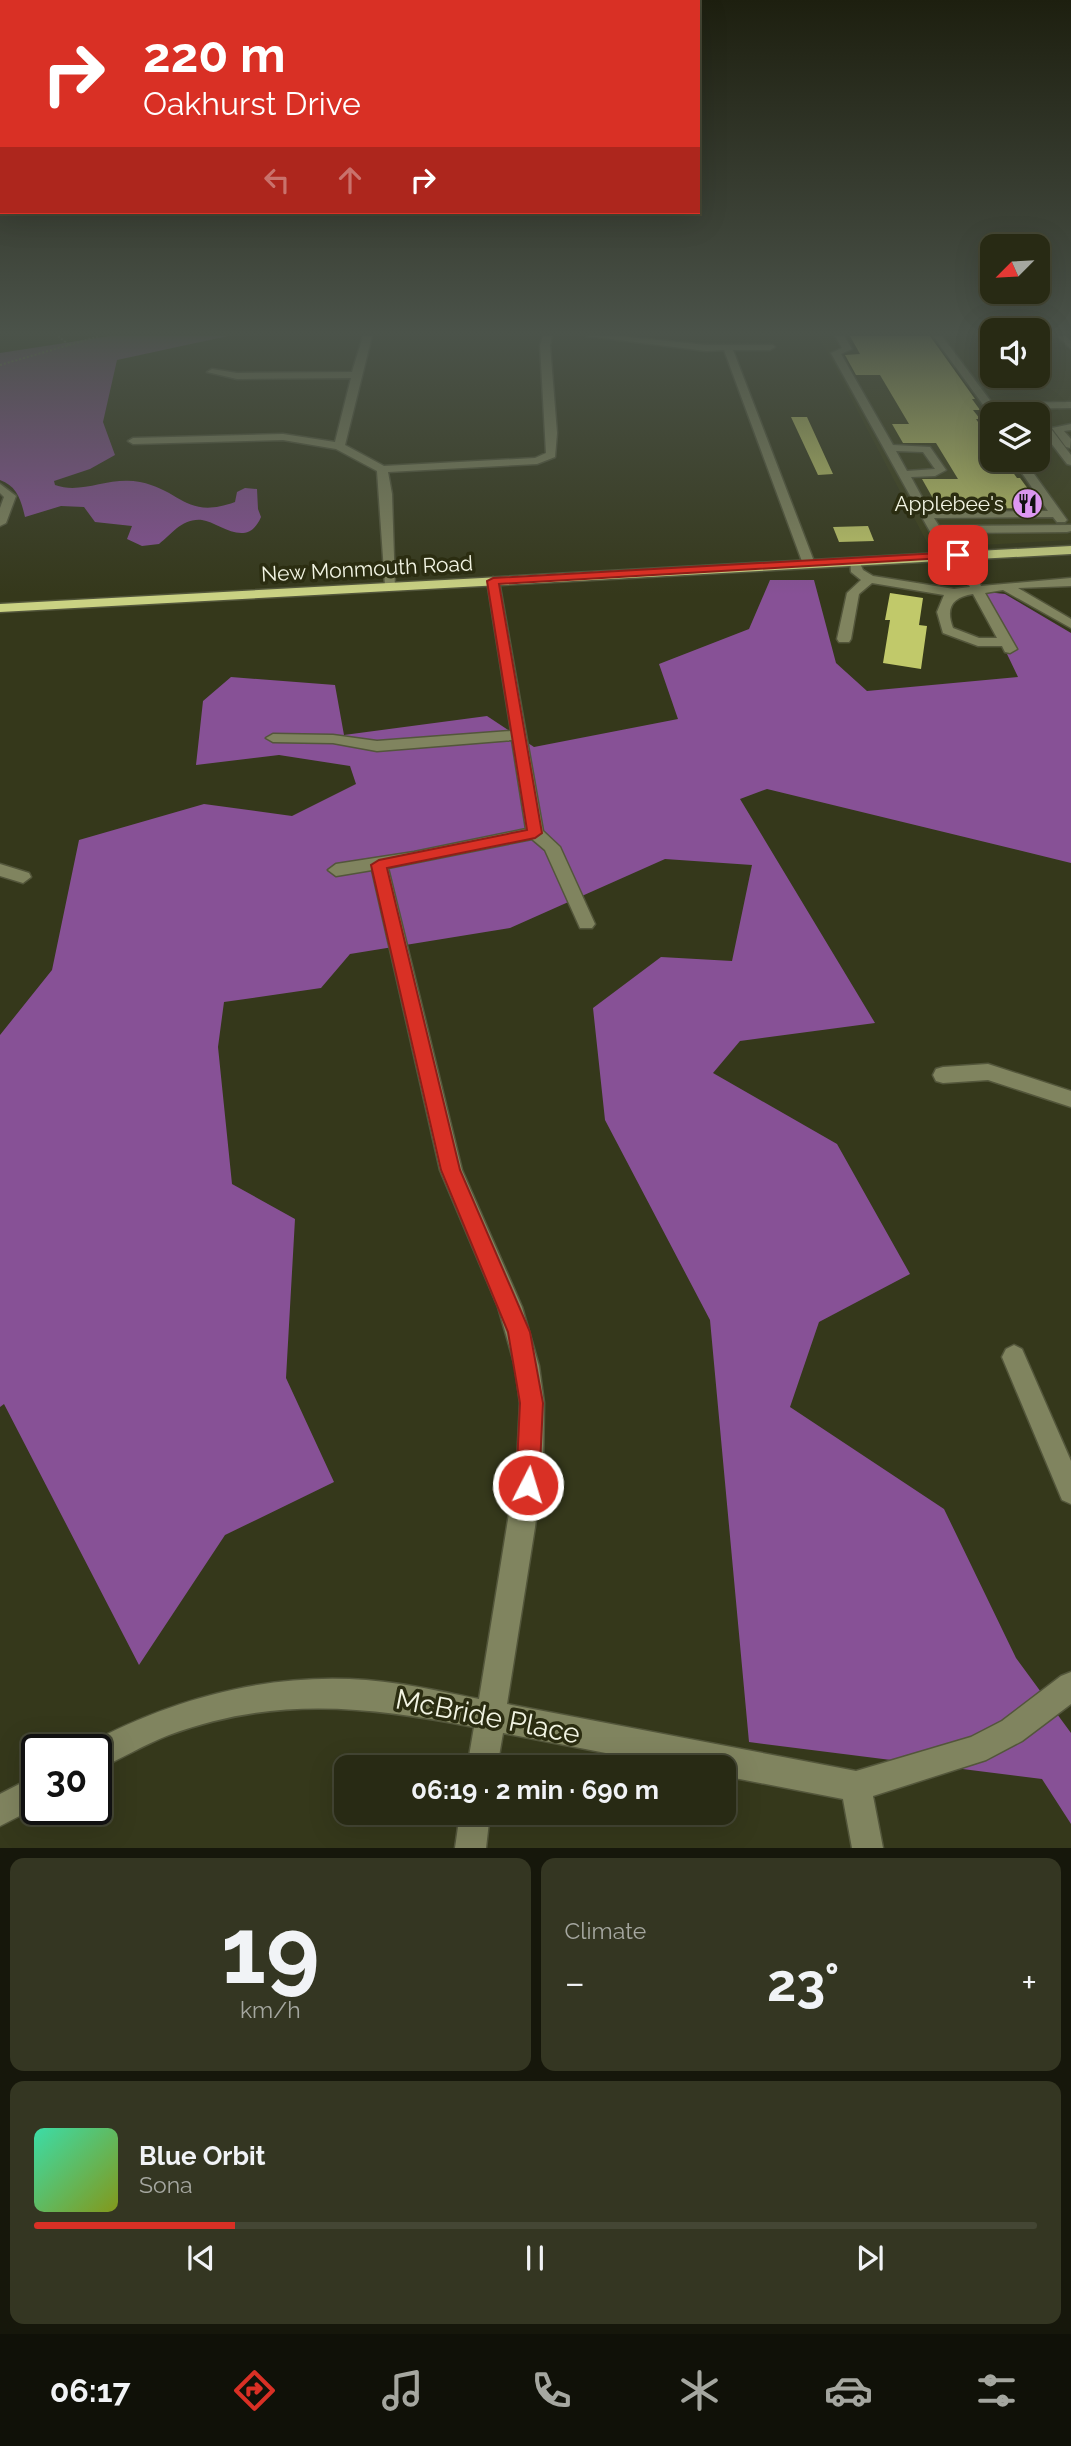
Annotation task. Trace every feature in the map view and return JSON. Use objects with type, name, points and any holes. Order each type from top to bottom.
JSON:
[{"type":"main road","name":"New Monmouth Road","points":[[0,608],[1071,550]]},
{"type":"street","points":[[339,446],[345,422]]},
{"type":"street","points":[[133,441],[260,436],[339,446],[382,468],[537,461],[551,455],[551,422]]},
{"type":"street","points":[[756,422],[809,564]]},
{"type":"street","points":[[875,422],[935,530],[976,589],[1008,646],[978,642],[950,633],[942,617],[944,603],[954,593]]},
{"type":"street","points":[[1071,427],[1057,428],[1071,446]]},
{"type":"street","points":[[1050,435],[1071,462]]},
{"type":"street","points":[[890,448],[926,449],[941,470],[935,473],[905,474]]},
{"type":"street","points":[[382,468],[391,586]]},
{"type":"street","points":[[1027,472],[1065,524]]},
{"type":"street","points":[[0,487],[10,496],[0,523]]},
{"type":"street","points":[[927,515],[1065,524]]},
{"type":"street","points":[[935,530],[1065,524]]},
{"type":"street","points":[[854,562],[857,572],[869,579],[954,593],[1005,586],[1071,582]]},
{"type":"street","points":[[844,639],[853,593],[869,579]]},
{"type":"street","points":[[493,581],[535,833],[552,847],[586,924]]},
{"type":"street","points":[[1005,586],[1071,624]]},
{"type":"street","points":[[273,738],[334,739],[377,746],[519,735]]},
{"type":"street","points":[[336,870],[379,865],[535,833]]},
{"type":"street","points":[[379,865],[451,1170],[510,1307],[527,1366],[532,1403],[530,1464],[484,1755]]},
{"type":"street","points":[[0,870],[23,877]]},
{"type":"street","points":[[943,1075],[988,1072],[1071,1099]]},
{"type":"street","points":[[1014,1357],[1071,1491]]},
{"type":"street","name":"McBride Place","points":[[112,1747],[179,1716],[233,1701],[294,1693],[356,1692],[856,1786],[976,1750],[1012,1731],[1071,1686]]},
{"type":"street","points":[[856,1786],[868,1847]]},
{"type":"street","points":[[0,1811],[21,1799]]},
{"type":"street","points":[[470,1847],[473,1825]]},
{"type":"shaded area","points":[[0,422],[103,422],[115,455],[90,469],[54,481],[55,485],[75,488],[117,481],[140,482],[194,506],[205,508],[235,502],[237,492],[245,488],[257,489],[261,517],[255,527],[241,533],[195,520],[178,527],[159,544],[142,546],[127,539],[132,526],[95,522],[84,507],[61,506],[25,517],[20,499],[14,490],[0,480]]},
{"type":"shaded area","points":[[864,422],[980,422],[980,472],[1050,472],[1050,422],[1071,422],[1071,540],[930,548]]},
{"type":"shaded area","points":[[770,580],[814,580],[836,663],[867,691],[1018,677],[977,591],[1005,594],[1071,633],[1071,863],[767,789],[740,799],[875,1023],[740,1041],[713,1073],[837,1144],[910,1274],[819,1322],[790,1407],[944,1509],[1016,1658],[1071,1733],[1071,1824],[1042,1779],[749,1742],[710,1320],[605,1120],[593,1008],[661,957],[732,961],[752,865],[665,859],[510,928],[350,954],[321,988],[224,1002],[218,1047],[232,1184],[295,1219],[286,1378],[334,1482],[225,1535],[139,1665],[4,1404],[0,1407],[0,1035],[52,970],[79,840],[204,804],[292,816],[356,784],[350,766],[279,755],[196,765],[203,701],[231,677],[335,685],[344,735],[487,716],[534,747],[678,719],[659,664],[749,629]]},
{"type":"building","points":[[793,422],[809,422],[833,474],[818,475]]},
{"type":"building","points":[[978,422],[980,472],[1013,472],[1031,493],[1024,494],[1035,508],[939,509],[922,479],[958,479],[936,443],[903,443],[892,424]]},
{"type":"building","points":[[868,526],[874,541],[839,542],[833,527]]},
{"type":"building","points":[[890,593],[923,598],[919,625],[927,626],[921,669],[883,663],[890,620],[885,620]]},
{"type":"place","name":"Applebee's","points":[[1027,504]]},
{"type":"route","points":[[528,1485],[532,1403],[519,1332],[451,1170],[379,865],[535,833],[493,581],[958,555]]}]
